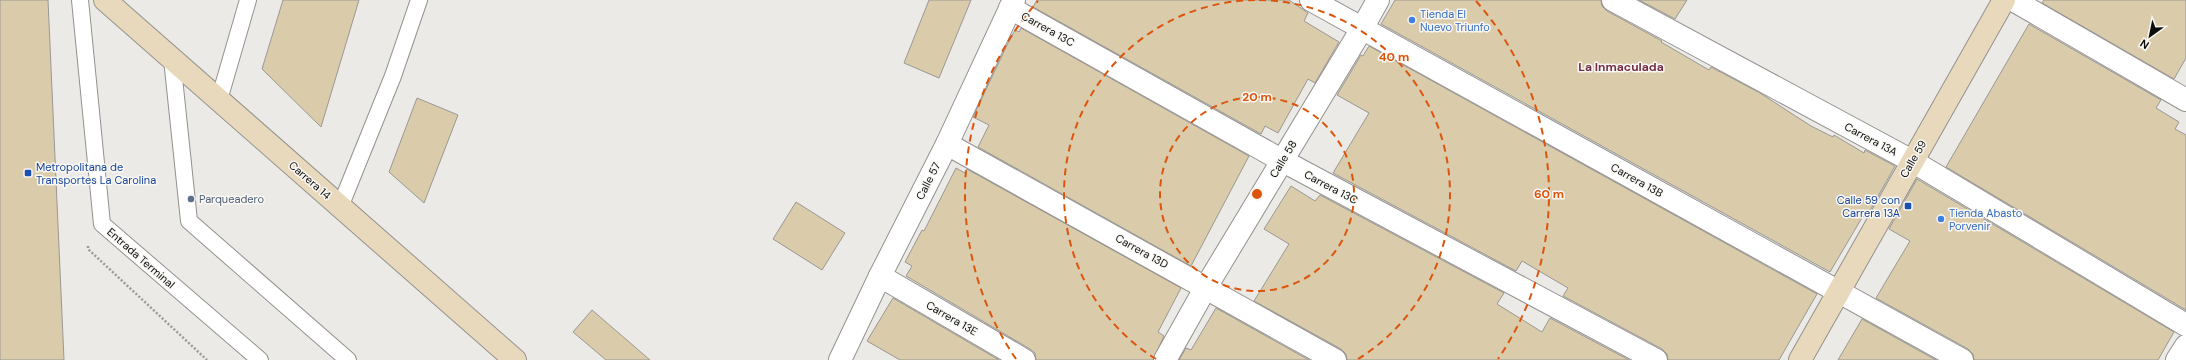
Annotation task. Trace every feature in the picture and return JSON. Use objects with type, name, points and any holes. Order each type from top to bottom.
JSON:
[{"type":"main road","name":"Carrera 14","points":[[106,0],[515,360]]},
{"type":"main road","name":"Calle 59","points":[[1800,360],[1837,291],[2004,0]]},
{"type":"street","name":"Carrera 13B","points":[[1311,0],[1363,27],[1962,360]]},
{"type":"street","name":"Calle 58","points":[[1164,360],[1378,0]]},
{"type":"street","name":"Carrera 13A","points":[[1613,0],[1912,161],[2186,325]]},
{"type":"street","points":[[2013,0],[2186,100]]},
{"type":"street","name":"Calle 57","points":[[840,360],[880,276],[947,144],[1012,4]]},
{"type":"street","name":"Carrera 13C","points":[[1012,4],[1283,161],[1656,360]]},
{"type":"street","name":"Carrera 13D","points":[[947,144],[1335,360]]},
{"type":"street","name":"Carrera 13E","points":[[880,276],[1024,360]]},
{"type":"street","points":[[2177,360],[2186,346]]},
{"type":"lane","name":"Entrada Terminal","points":[[80,0],[102,224],[260,360]]},
{"type":"lane","points":[[219,100],[248,0]]},
{"type":"lane","points":[[340,207],[393,76],[419,0]]},
{"type":"lane","points":[[172,59],[189,221],[348,360]]},
{"type":"building","name":"Metropolitana de Transportes La Carolina","points":[[0,0],[48,0],[64,360],[0,360]]},
{"type":"building","points":[[283,0],[359,0],[321,127],[262,69]]},
{"type":"building","points":[[929,0],[971,0],[939,78],[904,63]]},
{"type":"building","points":[[1037,0],[1289,0],[1308,13],[1304,21],[1339,42],[1315,83],[1308,79],[1278,133],[1265,126],[1261,134],[1033,7]]},
{"type":"building","points":[[1395,0],[1601,0],[1602,6],[1607,11],[1662,41],[1661,42],[1709,70],[1711,67],[1760,93],[1811,126],[1833,137],[1834,135],[1864,153],[1865,150],[1895,166],[1866,218],[1863,216],[1830,272],[1381,24]]},
{"type":"building","points":[[1639,0],[1687,0],[1675,19]]},
{"type":"building","points":[[2044,0],[2186,0],[2186,58],[2174,79],[2042,3]]},
{"type":"building","points":[[2029,24],[2161,100],[2156,108],[2179,122],[2175,129],[2186,135],[2186,310],[1946,167]]},
{"type":"building","points":[[1021,28],[1249,156],[1191,266],[978,147],[989,125],[973,117],[1015,30],[1019,32]]},
{"type":"building","points":[[1369,46],[1817,294],[1779,360],[1668,360],[1667,354],[1662,349],[1563,296],[1568,288],[1522,261],[1516,271],[1333,173],[1369,113],[1337,95],[1361,55],[1363,56]]},
{"type":"building","points":[[417,98],[458,115],[424,203],[389,172]]},
{"type":"building","points":[[956,168],[965,173],[967,169],[1181,288],[1158,332],[1164,336],[1153,360],[1036,360],[1035,353],[1030,349],[906,276],[912,266],[905,262],[922,230],[924,231]]},
{"type":"building","points":[[1917,179],[2174,332],[2158,360],[1974,360],[1973,354],[1968,349],[1876,298],[1910,241],[1889,229]]},
{"type":"building","points":[[1291,186],[1315,201],[1320,195],[1504,293],[1497,304],[1542,332],[1550,318],[1629,360],[1347,360],[1346,354],[1341,349],[1254,301],[1289,244],[1264,229]]},
{"type":"building","points":[[796,202],[845,233],[822,270],[773,239]]},
{"type":"building","points":[[893,298],[999,360],[900,360],[867,341]]},
{"type":"building","points":[[1216,308],[1309,360],[1179,360],[1186,348],[1191,350]]},
{"type":"building","points":[[592,310],[650,360],[606,360],[573,332]]},
{"type":"building","points":[[1862,319],[1936,360],[1838,360]]},
{"type":"place","name":"Tienda El Nuevo Triunfo","points":[[1412,20]]},
{"type":"place","name":"Metropolitana de Transportes La Carolina","points":[[28,173]]},
{"type":"place","name":"Parqueadero","points":[[191,199]]},
{"type":"place","name":"Calle 59 con Carrera 13A","points":[[1908,206]]},
{"type":"place","name":"Tienda Abasto Porvenir","points":[[1941,219]]},
{"type":"district","name":"La Inmaculada","points":[[1621,67]]}]
